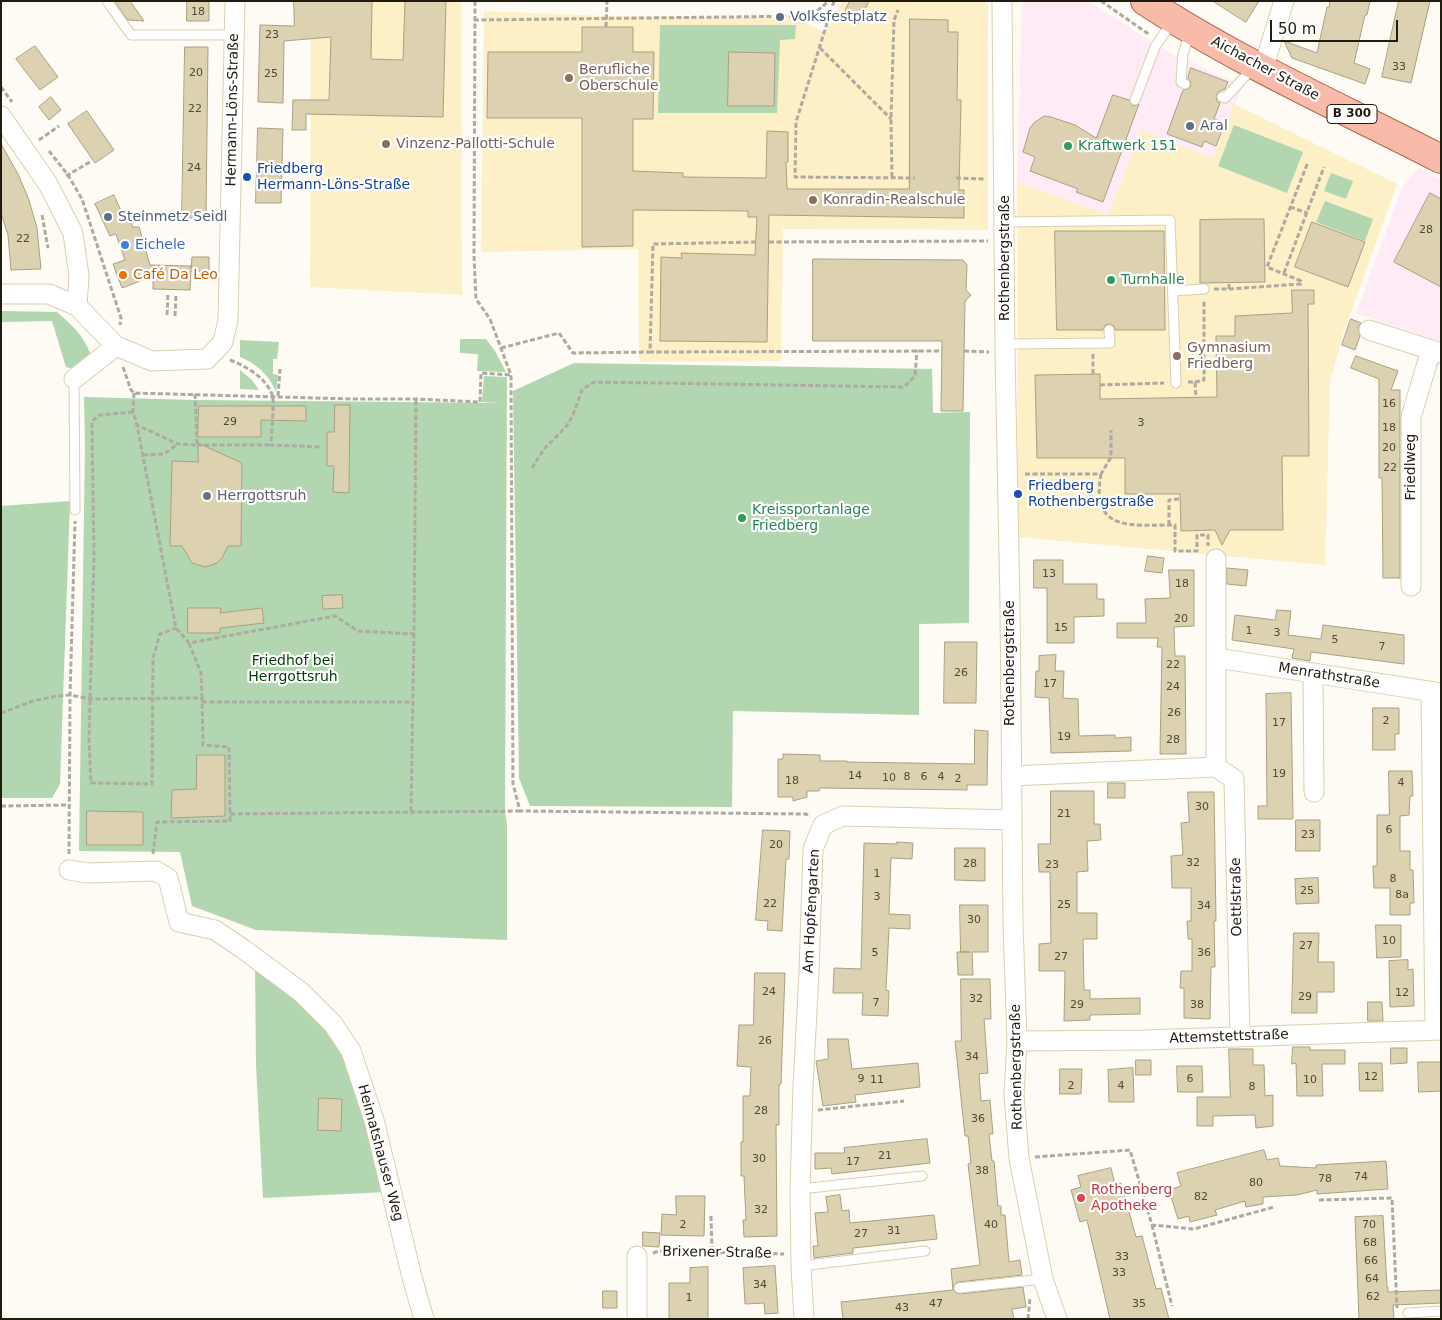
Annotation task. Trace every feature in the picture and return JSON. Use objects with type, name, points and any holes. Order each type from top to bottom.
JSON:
[{"type":"main road","name":"Aichacher Straße","points":[[1145,1],[1182,25],[1260,67],[1441,159]]},
{"type":"street","name":"Hermann-Löns-Straße","points":[[223,342],[228,320],[235,1]]},
{"type":"street","name":"Rothenbergstraße","points":[[1002,1],[1013,924],[1017,1041],[1014,1095],[1019,1158],[1034,1280],[1057,1319]]},
{"type":"street","points":[[1260,67],[1284,1]]},
{"type":"street","points":[[1,116],[48,184],[73,233],[79,276],[77,306]]},
{"type":"street","points":[[1,294],[49,294],[77,306],[116,346],[152,361],[207,359],[223,342]]},
{"type":"street","name":"Friedlweg","points":[[1369,330],[1436,352],[1411,417],[1411,586]]},
{"type":"street","points":[[74,379],[116,346]]},
{"type":"street","points":[[1011,776],[1216,767],[1216,559]]},
{"type":"street","name":"Menrathstraße","points":[[1217,658],[1436,692]]},
{"type":"street","points":[[1312,674],[1314,792]]},
{"type":"street","points":[[1436,692],[1438,1030]]},
{"type":"street","name":"Oettlstraße","points":[[1216,767],[1234,779],[1240,1036]]},
{"type":"street","points":[[823,825],[843,816],[1012,820]]},
{"type":"street","name":"Am Hopfengarten","points":[[804,1319],[800,1260],[802,1112],[813,849],[823,825]]},
{"type":"street","points":[[69,870],[88,873],[156,872]]},
{"type":"street","name":"Heimatshauser Weg","points":[[156,872],[168,878],[179,922],[215,930],[301,992],[333,1024],[351,1051],[374,1120],[424,1319]]},
{"type":"street","name":"Attemstettstraße","points":[[1017,1041],[1145,1040],[1438,1030]]},
{"type":"street","points":[[637,1256],[637,1319]]},
{"type":"lane","points":[[107,1],[131,35],[235,35]]},
{"type":"lane","points":[[1182,25],[1183,54],[1181,82],[1185,84]]},
{"type":"lane","points":[[1135,100],[1155,47],[1182,25]]},
{"type":"lane","points":[[1222,97],[1225,98],[1260,67]]},
{"type":"lane","points":[[1005,231],[1170,220],[1176,382]]},
{"type":"lane","points":[[1173,291],[1204,289]]},
{"type":"lane","points":[[1005,348],[1110,344],[1109,330]]},
{"type":"lane","points":[[74,379],[75,510]]},
{"type":"lane","points":[[800,1188],[922,1176]]},
{"type":"lane","points":[[800,1260],[925,1251]]},
{"type":"lane","points":[[959,1288],[1034,1280]]},
{"type":"lane","points":[[1408,1313],[1441,1311]]},
{"type":"path","points":[[475,1],[474,256],[476,299],[490,319],[511,375],[514,784],[520,811]]},
{"type":"path","points":[[606,27],[607,1]]},
{"type":"path","points":[[474,20],[812,16],[829,1]]},
{"type":"path","points":[[834,1],[796,122],[795,177],[915,178]]},
{"type":"path","points":[[892,178],[891,119],[894,20],[898,10]]},
{"type":"path","points":[[820,48],[891,119]]},
{"type":"path","points":[[24,149],[59,126]]},
{"type":"path","points":[[68,175],[90,162]]},
{"type":"path","points":[[1195,382],[1204,380],[1204,289],[1301,284],[1301,281],[1267,267],[1308,162]]},
{"type":"path","points":[[1284,273],[1324,167]]},
{"type":"path","points":[[956,178],[1004,179]]},
{"type":"path","points":[[1290,207],[1307,213]]},
{"type":"path","points":[[768,242],[1005,231]]},
{"type":"path","points":[[650,352],[653,244],[756,242]]},
{"type":"path","points":[[1229,283],[1229,289]]},
{"type":"path","points":[[167,315],[168,294]]},
{"type":"path","points":[[175,316],[176,294]]},
{"type":"path","points":[[501,348],[558,333],[573,353],[942,351]]},
{"type":"path","points":[[223,342],[227,358],[249,368],[264,382],[272,395],[271,445]]},
{"type":"path","points":[[116,346],[131,390],[134,392],[134,412],[176,628],[189,642],[201,673],[203,745],[229,747],[230,821],[157,822],[153,852],[156,872]]},
{"type":"path","points":[[964,351],[1005,348]]},
{"type":"path","points":[[532,468],[544,449],[566,427],[573,415],[582,390],[594,382],[904,387],[915,376],[917,350]]},
{"type":"path","points":[[1092,363],[1092,374]]},
{"type":"path","points":[[278,396],[280,368]]},
{"type":"path","points":[[134,392],[480,402],[481,373],[511,375]]},
{"type":"path","points":[[1100,385],[1140,384]]},
{"type":"path","points":[[195,394],[196,445]]},
{"type":"path","points":[[411,811],[416,399]]},
{"type":"path","points":[[134,412],[100,415],[92,421],[94,559],[90,738],[91,784],[152,784],[153,658],[160,634],[176,628]]},
{"type":"path","points":[[137,425],[178,444],[322,447]]},
{"type":"path","points":[[1111,430],[1111,457],[1100,474],[1098,487],[1099,501],[1105,515],[1118,523],[1175,525],[1175,551],[1197,551],[1197,535],[1208,535],[1208,539]]},
{"type":"path","points":[[142,455],[164,454],[178,444]]},
{"type":"path","points":[[1007,474],[1100,474]]},
{"type":"path","points":[[1169,525],[1169,500],[1180,499]]},
{"type":"path","points":[[69,870],[70,695],[75,510]]},
{"type":"path","points":[[189,642],[335,616],[358,631],[414,634]]},
{"type":"path","points":[[1,712],[33,701],[70,695],[91,699],[152,697],[202,700],[413,702]]},
{"type":"path","points":[[1,806],[70,805]]},
{"type":"path","points":[[230,814],[520,811],[806,814],[823,825]]},
{"type":"path","points":[[802,1112],[904,1101]]},
{"type":"path","points":[[1019,1158],[1130,1150],[1152,1225],[1172,1306]]},
{"type":"path","points":[[1319,1200],[1392,1198],[1397,1310]]},
{"type":"path","points":[[1152,1225],[1194,1230],[1274,1207]]},
{"type":"path","points":[[711,1216],[712,1252]]},
{"type":"path","name":"Brixener Straße","points":[[637,1256],[659,1251],[712,1252],[800,1260]]},
{"type":"path","points":[[1028,1319],[1034,1280]]},
{"type":"shaded area","name":"Vinzenz-Pallotti-Schule","points":[[311,1],[461,1],[462,295],[310,287]]},
{"type":"shaded area","name":"Konradin-Realschule","points":[[843,1],[985,1],[988,4],[988,230],[783,229],[781,361],[639,362],[638,249],[481,252],[484,11],[606,16],[798,18],[825,33]]},
{"type":"shaded area","points":[[1024,1],[1088,1],[1170,53],[1243,86],[1213,158],[1141,130],[1108,215],[1017,182],[1022,6]]},
{"type":"shaded area","name":"Gymnasium Friedberg","points":[[1234,104],[1397,184],[1344,331],[1330,381],[1325,565],[1018,537],[1017,182],[1108,215],[1141,130],[1213,158]]},
{"type":"shaded area","points":[[1419,168],[1441,180],[1441,342],[1356,313],[1402,188]]},
{"type":"green space","points":[[660,25],[796,25],[795,39],[780,40],[777,113],[658,113]]},
{"type":"green space","points":[[1234,125],[1303,152],[1287,193],[1218,166]]},
{"type":"green space","points":[[1331,173],[1353,181],[1346,199],[1324,191]]},
{"type":"green space","points":[[1325,201],[1373,219],[1365,241],[1316,222]]},
{"type":"green space","points":[[1,311],[57,312],[84,341],[90,353],[86,362],[77,370],[66,367],[52,321],[1,322]]},
{"type":"green space","points":[[460,339],[486,339],[506,372],[477,371],[478,354],[460,353]]},
{"type":"green space","points":[[240,340],[279,342],[277,359],[273,359],[273,374],[278,375],[276,392],[270,380],[262,371],[240,357]]},
{"type":"green space","name":"Kreissportanlage Friedberg","points":[[574,363],[932,369],[933,413],[970,412],[969,623],[919,624],[919,715],[733,711],[732,807],[530,806],[519,778],[513,391]]},
{"type":"green space","points":[[240,370],[252,380],[259,390],[240,389]]},
{"type":"green space","name":"Friedhof bei Herrgottsruh","points":[[484,376],[507,377],[505,811],[507,825],[507,940],[256,930],[192,906],[180,852],[79,851],[85,445],[84,397],[501,403],[482,402]]},
{"type":"green space","points":[[70,501],[60,784],[52,798],[1,798],[1,506]]},
{"type":"green space","points":[[255,964],[302,1002],[335,1038],[352,1068],[387,1192],[263,1198],[256,1065]]},
{"type":"building","points":[[115,1],[130,1],[144,21],[128,20]]},
{"type":"building","points":[[187,1],[209,1],[209,21],[187,21]]},
{"type":"building","points":[[294,1],[372,1],[371,59],[403,60],[405,1],[446,1],[443,117],[306,114],[306,130],[292,130],[293,100],[329,100],[331,37],[284,41],[283,103],[258,102],[260,25],[294,26]]},
{"type":"building","points":[[850,1],[869,1],[858,24],[843,16]]},
{"type":"building","points":[[1213,1],[1259,1],[1246,22]]},
{"type":"building","points":[[1330,1],[1370,1],[1354,63],[1370,69],[1365,84],[1292,58],[1284,41],[1317,53]]},
{"type":"building","points":[[1399,1],[1430,1],[1411,83],[1382,77]]},
{"type":"building","points":[[910,19],[948,20],[948,32],[958,32],[957,100],[961,100],[959,190],[964,190],[964,218],[769,215],[767,342],[660,341],[661,257],[682,258],[681,253],[755,255],[757,217],[748,217],[748,211],[633,210],[633,246],[582,247],[582,118],[487,118],[488,52],[582,52],[582,27],[633,27],[633,52],[654,52],[653,119],[633,119],[633,171],[683,173],[683,177],[766,178],[767,131],[788,132],[787,189],[909,189]]},
{"type":"building","points":[[35,46],[58,77],[40,90],[16,59]]},
{"type":"building","points":[[185,47],[208,47],[206,218],[182,218]]},
{"type":"building","points":[[729,52],[775,53],[774,106],[728,106]]},
{"type":"building","points":[[1191,68],[1228,82],[1225,89],[1218,92],[1216,96],[1217,101],[1220,103],[1214,119],[1225,123],[1216,146],[1204,141],[1202,147],[1167,134],[1183,90],[1191,86],[1188,78]]},
{"type":"building","points":[[1113,95],[1129,100],[1133,106],[1139,104],[1103,202],[1076,192],[1078,189],[1030,171],[1035,157],[1023,152],[1030,128],[1035,122],[1044,116],[1051,117],[1075,125],[1096,138]]},
{"type":"building","points":[[51,97],[61,110],[49,120],[39,107]]},
{"type":"building","points":[[87,111],[114,150],[95,163],[68,124]]},
{"type":"building","points":[[258,128],[283,129],[281,203],[256,203]]},
{"type":"building","points":[[1,144],[18,174],[29,200],[37,228],[41,269],[11,270],[8,235],[1,213]]},
{"type":"building","points":[[1430,193],[1441,199],[1441,287],[1394,262]]},
{"type":"building","points":[[114,195],[125,220],[132,217],[132,227],[139,227],[150,265],[191,266],[191,269],[192,257],[209,257],[209,271],[191,271],[190,290],[153,289],[153,276],[122,288],[113,264],[125,260],[116,234],[110,236],[95,204]]},
{"type":"building","points":[[1264,219],[1265,282],[1200,283],[1200,220]]},
{"type":"building","points":[[1312,222],[1365,242],[1348,287],[1295,267]]},
{"type":"building","name":"Turnhalle","points":[[1055,231],[1164,231],[1165,330],[1115,330],[1114,326],[1109,324],[1105,325],[1103,330],[1057,330]]},
{"type":"building","points":[[813,259],[963,260],[967,265],[966,290],[971,295],[965,301],[963,411],[941,411],[942,341],[813,341]]},
{"type":"building","points":[[1292,290],[1314,290],[1314,304],[1308,304],[1309,456],[1282,456],[1283,530],[1230,530],[1222,545],[1215,530],[1181,531],[1180,494],[1125,494],[1125,458],[1037,458],[1035,375],[1100,374],[1100,399],[1217,397],[1216,336],[1235,336],[1235,316],[1292,313]]},
{"type":"building","points":[[1351,319],[1361,323],[1358,327],[1360,336],[1355,350],[1342,345]]},
{"type":"building","points":[[1356,356],[1398,371],[1391,390],[1400,390],[1400,578],[1383,578],[1382,478],[1379,478],[1379,379],[1351,368]]},
{"type":"building","points":[[335,405],[350,405],[349,493],[333,492],[334,466],[327,466],[327,432],[334,432]]},
{"type":"building","points":[[199,406],[306,406],[306,421],[261,420],[261,437],[198,437]]},
{"type":"building","name":"Herrgottsruh","points":[[198,443],[242,463],[241,546],[228,546],[217,563],[205,567],[192,563],[182,546],[170,546],[172,461],[198,462]]},
{"type":"building","points":[[1148,556],[1164,558],[1162,573],[1145,571]]},
{"type":"building","points":[[1034,560],[1063,560],[1063,584],[1097,584],[1097,599],[1104,599],[1104,616],[1074,617],[1074,643],[1047,643],[1047,588],[1034,588]]},
{"type":"building","points":[[1227,568],[1248,570],[1246,586],[1227,584]]},
{"type":"building","points":[[1169,570],[1194,570],[1194,626],[1174,627],[1175,656],[1185,656],[1186,754],[1160,754],[1162,647],[1157,647],[1158,638],[1117,638],[1117,623],[1146,623],[1145,599],[1170,598]]},
{"type":"building","points":[[342,595],[343,608],[323,609],[322,596]]},
{"type":"building","points":[[188,608],[221,608],[220,613],[262,608],[264,623],[220,628],[220,633],[188,633]]},
{"type":"building","points":[[1277,610],[1291,611],[1288,635],[1321,639],[1323,625],[1404,635],[1404,664],[1311,652],[1310,661],[1292,658],[1294,649],[1232,640],[1235,615],[1275,620]]},
{"type":"building","points":[[945,642],[977,642],[976,703],[944,703]]},
{"type":"building","points":[[1056,655],[1055,671],[1064,671],[1063,698],[1078,699],[1079,736],[1115,735],[1115,738],[1131,737],[1131,751],[1051,753],[1049,698],[1035,697],[1036,671],[1039,671],[1039,656]]},
{"type":"building","points":[[1291,693],[1293,819],[1258,819],[1258,806],[1267,806],[1266,694]]},
{"type":"building","points":[[1373,708],[1399,708],[1399,734],[1395,734],[1395,750],[1373,750]]},
{"type":"building","points":[[975,730],[988,731],[987,785],[967,785],[967,790],[820,788],[819,791],[807,791],[807,797],[793,801],[793,797],[778,797],[778,759],[783,759],[783,754],[820,755],[820,761],[974,764]]},
{"type":"building","points":[[197,755],[225,755],[225,816],[171,818],[172,790],[196,789]]},
{"type":"building","points":[[1389,771],[1412,771],[1413,796],[1410,796],[1409,815],[1400,816],[1400,851],[1410,851],[1410,870],[1413,870],[1414,903],[1410,903],[1410,915],[1390,915],[1390,888],[1374,888],[1373,866],[1377,866],[1377,815],[1389,815]]},
{"type":"building","points":[[1108,783],[1125,783],[1125,798],[1108,798]]},
{"type":"building","points":[[1051,791],[1094,791],[1094,824],[1100,824],[1101,840],[1087,841],[1088,871],[1077,872],[1077,913],[1097,913],[1097,939],[1083,939],[1084,990],[1090,990],[1090,999],[1140,998],[1140,1014],[1090,1015],[1090,1020],[1064,1021],[1065,971],[1039,971],[1039,944],[1051,943],[1050,872],[1039,872],[1038,844],[1050,844]]},
{"type":"building","points":[[1188,792],[1214,792],[1216,921],[1214,921],[1215,967],[1211,967],[1210,1019],[1184,1018],[1184,988],[1180,988],[1181,971],[1192,971],[1192,939],[1188,939],[1187,921],[1191,921],[1191,888],[1172,888],[1171,856],[1183,855],[1181,823],[1189,822]]},
{"type":"building","points":[[87,811],[143,812],[143,845],[87,845]]},
{"type":"building","points":[[1296,820],[1320,820],[1320,851],[1296,851]]},
{"type":"building","points":[[763,830],[790,831],[789,859],[786,859],[782,931],[767,930],[768,921],[756,920]]},
{"type":"building","points":[[897,842],[913,843],[912,859],[891,858],[889,914],[910,915],[910,929],[889,928],[886,990],[889,991],[888,1016],[862,1015],[863,993],[833,993],[834,968],[861,969],[864,843],[897,844]]},
{"type":"building","points":[[955,848],[985,848],[985,881],[955,880]]},
{"type":"building","points":[[1318,878],[1319,903],[1296,904],[1295,879]]},
{"type":"building","points":[[960,905],[988,905],[988,952],[972,952],[973,975],[958,975],[957,952],[961,952]]},
{"type":"building","points":[[1376,925],[1401,925],[1401,957],[1377,958]]},
{"type":"building","points":[[1294,933],[1319,933],[1318,962],[1334,962],[1334,992],[1317,992],[1317,1013],[1292,1013]]},
{"type":"building","points":[[1408,960],[1408,970],[1413,969],[1414,1006],[1390,1007],[1389,961]]},
{"type":"building","points":[[755,973],[785,973],[781,1084],[779,1085],[779,1125],[776,1125],[777,1236],[744,1237],[743,1220],[746,1220],[744,1176],[741,1176],[741,1142],[743,1142],[743,1096],[750,1096],[751,1067],[737,1066],[739,1025],[753,1025]]},
{"type":"building","points":[[961,979],[990,979],[991,1019],[984,1019],[988,1073],[979,1074],[981,1101],[990,1100],[993,1134],[989,1134],[992,1161],[994,1161],[998,1206],[1001,1206],[1001,1215],[1005,1215],[1009,1262],[1020,1260],[1022,1275],[958,1282],[954,1285],[953,1289],[956,1293],[960,1294],[1023,1287],[1026,1307],[1012,1309],[1014,1319],[843,1319],[841,1302],[953,1290],[951,1269],[980,1265],[968,1164],[971,1163],[968,1136],[965,1136],[955,1041],[961,1041]]},
{"type":"building","points":[[1368,1002],[1382,1002],[1383,1021],[1368,1021]]},
{"type":"building","points":[[828,1039],[848,1039],[852,1069],[918,1063],[920,1087],[855,1095],[856,1102],[823,1106],[816,1061],[828,1059]]},
{"type":"building","points":[[1293,1047],[1310,1047],[1310,1050],[1345,1050],[1345,1064],[1322,1064],[1323,1096],[1297,1096],[1296,1063],[1292,1064]]},
{"type":"building","points":[[1391,1048],[1407,1048],[1407,1063],[1391,1064]]},
{"type":"building","points":[[1229,1049],[1253,1049],[1253,1065],[1264,1065],[1265,1096],[1273,1095],[1273,1126],[1256,1128],[1255,1115],[1213,1116],[1213,1126],[1197,1126],[1197,1097],[1230,1097]]},
{"type":"building","points":[[1136,1060],[1151,1060],[1151,1075],[1136,1075]]},
{"type":"building","points":[[1418,1062],[1441,1062],[1441,1091],[1419,1092]]},
{"type":"building","points":[[1359,1063],[1382,1063],[1383,1091],[1360,1091]]},
{"type":"building","points":[[1177,1066],[1202,1066],[1203,1092],[1178,1092]]},
{"type":"building","points":[[1133,1068],[1134,1102],[1109,1102],[1108,1070]]},
{"type":"building","points":[[1060,1069],[1082,1069],[1081,1094],[1060,1094]]},
{"type":"building","points":[[319,1098],[342,1099],[341,1131],[318,1130]]},
{"type":"building","points":[[927,1139],[930,1163],[832,1174],[831,1168],[815,1169],[815,1153],[845,1153],[844,1148]]},
{"type":"building","points":[[1264,1150],[1267,1160],[1278,1158],[1280,1166],[1316,1168],[1316,1165],[1386,1161],[1388,1189],[1317,1194],[1317,1190],[1297,1195],[1263,1197],[1263,1204],[1246,1207],[1245,1201],[1215,1210],[1217,1215],[1190,1222],[1189,1216],[1178,1219],[1169,1190],[1181,1186],[1177,1173]]},
{"type":"building","points":[[1111,1168],[1115,1184],[1121,1183],[1136,1237],[1142,1236],[1156,1289],[1161,1288],[1169,1319],[1110,1319],[1087,1220],[1080,1222],[1071,1190],[1081,1187],[1078,1176]]},
{"type":"building","points":[[840,1195],[842,1211],[849,1210],[850,1223],[934,1215],[937,1239],[853,1248],[853,1253],[814,1258],[813,1246],[818,1246],[815,1213],[828,1212],[826,1197]]},
{"type":"building","points":[[676,1196],[705,1196],[704,1236],[661,1235],[662,1214],[676,1215]]},
{"type":"building","points":[[1383,1216],[1388,1292],[1441,1290],[1441,1303],[1393,1305],[1394,1319],[1359,1319],[1355,1217]]},
{"type":"building","points":[[643,1232],[660,1233],[659,1247],[643,1246]]},
{"type":"building","points":[[775,1266],[778,1313],[765,1314],[764,1303],[745,1304],[743,1268]]},
{"type":"building","points":[[708,1267],[708,1319],[669,1319],[669,1283],[690,1283],[690,1268]]},
{"type":"building","points":[[603,1291],[617,1291],[617,1308],[603,1308]]},
{"type":"place","name":"Volksfestplatz","points":[[780,17]]},
{"type":"place","name":"Berufliche Oberschule","points":[[569,78]]},
{"type":"place","name":"Aral","points":[[1190,126]]},
{"type":"place","name":"Vinzenz-Pallotti-Schule","points":[[386,144]]},
{"type":"place","name":"Kraftwerk 151","points":[[1068,146]]},
{"type":"place","name":"Friedberg Hermann-Löns-Straße","points":[[247,177]]},
{"type":"place","name":"Konradin-Realschule","points":[[813,200]]},
{"type":"place","name":"Steinmetz Seidl","points":[[108,217]]},
{"type":"place","name":"Eichele","points":[[125,245]]},
{"type":"place","name":"Café Da Leo","points":[[123,275]]},
{"type":"place","name":"Turnhalle","points":[[1111,280]]},
{"type":"place","name":"Gymnasium Friedberg","points":[[1177,356]]},
{"type":"place","name":"Friedberg Rothenbergstraße","points":[[1018,494]]},
{"type":"place","name":"Herrgottsruh","points":[[207,496]]},
{"type":"place","name":"Kreissportanlage Friedberg","points":[[742,518]]},
{"type":"place","name":"Rothenberg Apotheke","points":[[1081,1198]]}]
